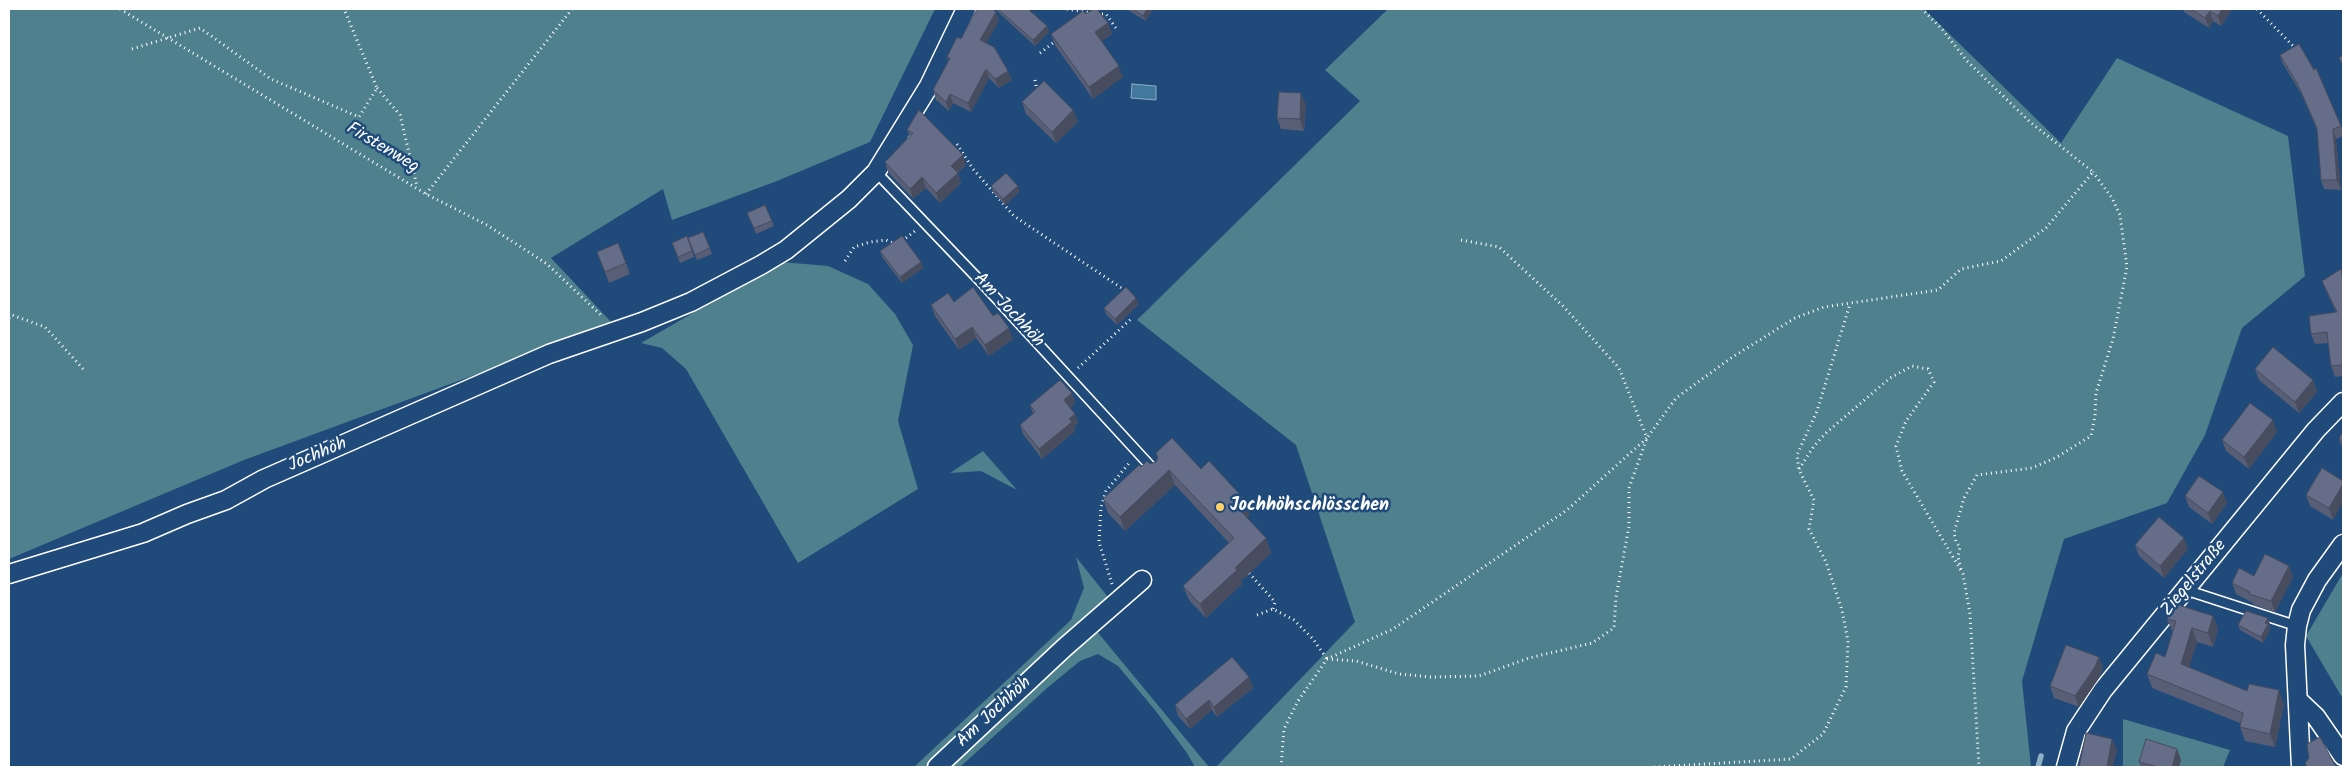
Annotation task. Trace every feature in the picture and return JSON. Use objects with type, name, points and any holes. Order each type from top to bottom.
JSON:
[{"type":"street","points":[[619,329],[691,302],[727,284],[786,250],[849,199],[876,172],[929,86],[966,9]]},
{"type":"street","name":"Jochhöh","points":[[9,574],[143,533],[226,500],[264,479],[549,354],[619,329]]},
{"type":"street","name":"Ziegelstraße","points":[[2066,767],[2076,731],[2103,690],[2316,430],[2343,402]]},
{"type":"street","points":[[2301,767],[2295,645],[2297,626],[2301,610],[2317,580],[2343,544]]},
{"type":"street","name":"Am Jochhöh","points":[[937,767],[1064,648],[1142,580]]},
{"type":"street","points":[[2298,700],[2316,718],[2343,756]]},
{"type":"lane","name":"Am Jochhöh","points":[[876,172],[1156,472]]},
{"type":"lane","points":[[2186,590],[2297,626]]},
{"type":"path","name":"Firstenweg","points":[[120,9],[426,194],[487,224],[547,264],[619,329]]},
{"type":"path","points":[[344,9],[377,88],[400,115],[417,187]]},
{"type":"path","points":[[426,194],[572,9]]},
{"type":"path","points":[[1067,9],[1106,14],[1118,31]]},
{"type":"path","points":[[1922,9],[1942,29],[1967,61],[2030,122],[2093,172],[2112,198],[2120,215],[2127,267],[2113,339],[2096,393],[2096,416],[2091,436],[2057,457],[2032,468],[1977,475],[1964,498],[1954,533],[1956,542],[1960,547],[1958,557],[1970,614],[1979,767]]},
{"type":"path","points":[[2257,9],[2294,47]]},
{"type":"path","points":[[1089,18],[1096,14]]},
{"type":"path","points":[[132,49],[200,28],[271,79],[359,117],[377,88]]},
{"type":"path","points":[[1040,53],[1062,37]]},
{"type":"path","points":[[1035,80],[1038,86],[1035,99]]},
{"type":"path","points":[[957,144],[973,169],[1014,216],[1123,289]]},
{"type":"path","points":[[1280,767],[1284,729],[1298,701],[1327,659],[1393,629],[1567,510],[1647,438],[1676,398],[1731,358],[1795,318],[1824,307],[1938,290],[1961,269],[2001,261],[2046,228],[2093,172]]},
{"type":"path","points":[[845,261],[854,247],[886,240],[897,245],[922,226]]},
{"type":"path","points":[[1327,659],[1356,661],[1399,674],[1431,677],[1479,676],[1528,658],[1592,643],[1614,628],[1616,597],[1629,526],[1629,488],[1647,438],[1619,368],[1564,307],[1499,247],[1461,240]]},
{"type":"path","points":[[1654,767],[1791,759],[1823,734],[1846,687],[1847,633],[1842,610],[1826,562],[1809,529],[1814,500],[1799,470],[1797,455],[1817,411],[1850,303]]},
{"type":"path","points":[[9,318],[12,315],[45,327],[85,371]]},
{"type":"path","points":[[1073,372],[1131,319]]},
{"type":"path","points":[[1799,470],[1814,446],[1826,433],[1890,378],[1912,366],[1928,370],[1934,382],[1906,420],[1896,446],[1902,471],[1963,574]]},
{"type":"path","points":[[1122,598],[1113,586],[1107,568],[1099,542],[1098,524],[1106,491],[1139,452]]},
{"type":"path","points":[[1249,573],[1275,602],[1272,609],[1257,615]]},
{"type":"path","points":[[1272,609],[1294,620],[1313,639],[1327,659]]},
{"type":"green space","points":[[9,9],[935,9],[870,142],[777,181],[672,220],[663,189],[551,258],[613,324],[244,460],[9,559]]},
{"type":"green space","points":[[1388,9],[1924,9],[2061,143],[2117,58],[2288,136],[2305,276],[2242,328],[2205,435],[2167,503],[2064,539],[2022,681],[2031,767],[1216,767],[1355,622],[1296,445],[1137,320],[1360,101],[1325,70]]},
{"type":"green space","points":[[781,262],[828,266],[868,284],[895,314],[913,345],[898,421],[918,489],[798,563],[686,369],[662,348],[641,343]]},
{"type":"green space","points":[[983,451],[1017,490],[981,471],[950,473]]},
{"type":"green space","points":[[1076,557],[1108,597],[1085,617],[1209,767],[1195,767],[1155,710],[1118,666],[1098,654],[1080,661],[1046,689],[960,767],[914,767],[1071,620],[1084,588]]},
{"type":"green space","points":[[2343,573],[2343,699],[2306,636]]},
{"type":"green space","points":[[2123,719],[2230,750],[2223,767],[2123,767]]},
{"type":"water","points":[[1132,84],[1156,86],[1156,100],[1131,98]]},
{"type":"building","points":[[977,9],[993,9],[996,12],[980,40],[994,47],[1008,71],[995,79],[986,69],[968,103],[950,94],[946,102],[933,90],[950,58],[947,57],[957,37],[961,39]]},
{"type":"building","points":[[998,9],[1028,9],[1047,26],[1033,40]]},
{"type":"building","points":[[1093,9],[1097,9],[1108,23],[1095,32],[1119,66],[1089,87],[1051,34],[1083,11],[1086,14]]},
{"type":"building","points":[[1133,9],[1147,9],[1143,16]]},
{"type":"building","points":[[2191,9],[2222,9],[2218,16],[2210,11],[2205,18]]},
{"type":"building","points":[[2299,44],[2314,70],[2316,68],[2341,126],[2333,129],[2337,180],[2321,180],[2317,128],[2298,85],[2280,55]]},
{"type":"building","points":[[2343,55],[2343,65],[2339,58]]},
{"type":"building","points":[[1044,81],[1073,110],[1052,132],[1022,102]]},
{"type":"building","points":[[1279,92],[1301,93],[1300,119],[1277,118]]},
{"type":"building","points":[[919,110],[963,155],[951,166],[958,173],[936,193],[922,177],[910,189],[885,162],[913,133],[907,130]]},
{"type":"building","points":[[1006,173],[1018,186],[1003,199],[991,186]]},
{"type":"building","points":[[765,205],[772,221],[754,228],[747,213]]},
{"type":"building","points":[[703,232],[710,248],[695,255],[688,238]]},
{"type":"building","points":[[687,236],[692,251],[678,257],[672,243]]},
{"type":"building","points":[[902,236],[921,262],[900,277],[880,251]]},
{"type":"building","points":[[618,243],[626,263],[605,272],[597,252]]},
{"type":"building","points":[[2341,269],[2343,281],[2343,365],[2331,366],[2327,332],[2311,334],[2309,316],[2337,312],[2322,281]]},
{"type":"building","points":[[973,287],[993,316],[998,313],[1009,328],[985,345],[972,327],[955,339],[931,305],[948,293],[954,302]]},
{"type":"building","points":[[1126,287],[1136,298],[1115,319],[1104,308]]},
{"type":"building","points":[[2273,347],[2313,380],[2295,402],[2255,369]]},
{"type":"building","points":[[1060,380],[1072,393],[1064,400],[1075,414],[1069,419],[1072,422],[1039,449],[1020,425],[1035,412],[1030,405]]},
{"type":"building","points":[[2250,403],[2273,420],[2244,457],[2222,440]]},
{"type":"building","points":[[2343,431],[2343,441],[2339,439]]},
{"type":"building","points":[[1172,438],[1201,469],[1209,461],[1245,500],[1237,507],[1266,538],[1235,568],[1237,570],[1200,604],[1183,586],[1234,538],[1169,470],[1120,517],[1103,499],[1139,465],[1141,467],[1147,461],[1150,464],[1156,462],[1158,457],[1156,453]]},
{"type":"building","points":[[2322,468],[2343,481],[2329,508],[2306,495]]},
{"type":"building","points":[[2199,476],[2223,492],[2208,513],[2185,496]]},
{"type":"building","points":[[2159,517],[2184,538],[2160,566],[2135,545]]},
{"type":"building","points":[[2265,554],[2289,566],[2271,601],[2249,594],[2250,592],[2232,583],[2239,568],[2254,576]]},
{"type":"building","points":[[2172,603],[2213,616],[2208,633],[2192,628],[2181,664],[2247,691],[2249,684],[2279,690],[2270,734],[2240,727],[2243,713],[2147,674],[2156,653],[2165,657],[2176,621],[2167,619]]},
{"type":"building","points":[[2246,611],[2268,618],[2265,623],[2268,624],[2261,637],[2238,625]]},
{"type":"building","points":[[2066,645],[2099,657],[2095,667],[2075,696],[2050,686]]},
{"type":"building","points":[[1232,657],[1249,677],[1214,707],[1209,700],[1186,719],[1175,705]]},
{"type":"building","points":[[2086,733],[2112,739],[2107,767],[2079,767]]},
{"type":"building","points":[[2320,737],[2336,767],[2307,767],[2305,763],[2309,758],[2307,744]]},
{"type":"building","points":[[2146,739],[2177,749],[2172,767],[2158,767],[2139,762]]},
{"type":"waterway","points":[[2038,767],[2041,756]]},
{"type":"place","name":"Jochhöhschlösschen","points":[[1220,507]]}]
